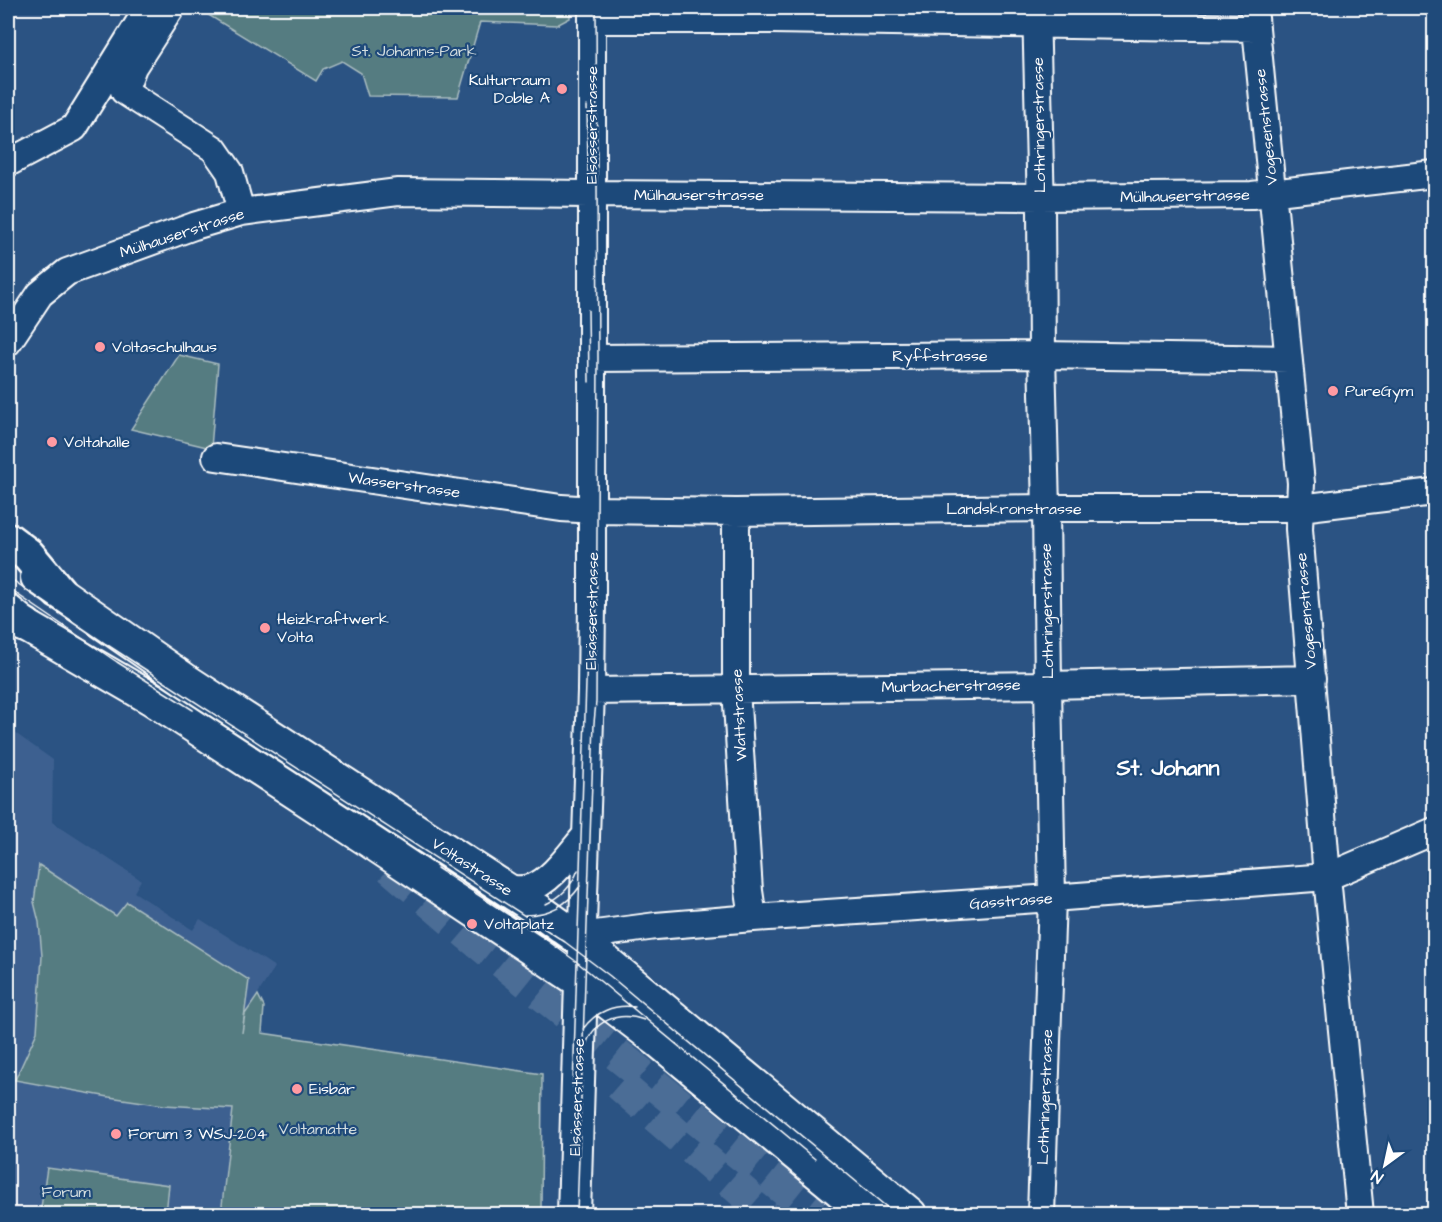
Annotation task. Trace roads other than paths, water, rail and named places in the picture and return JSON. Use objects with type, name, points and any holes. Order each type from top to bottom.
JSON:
[{"type":"highway","points":[[8,540],[28,555],[59,592]]},
{"type":"main road","name":"Voltastrasse","points":[[8,557],[184,679],[543,913],[582,942],[909,1215]]},
{"type":"main road","points":[[13,618],[152,699],[581,982],[679,1057],[868,1215]]},
{"type":"main road","name":"Elsässerstrasse","points":[[574,1215],[581,982]]},
{"type":"street","points":[[8,163],[74,128],[142,18],[152,8]]},
{"type":"street","points":[[171,8],[134,68],[124,91],[214,149],[230,172],[241,212]]},
{"type":"street","points":[[592,14],[1255,18]]},
{"type":"street","name":"Elsässerstrasse","points":[[581,982],[591,691],[592,14]]},
{"type":"street","name":"Lothringerstrasse","points":[[1036,16],[1052,898],[1041,1215]]},
{"type":"street","name":"Vogesenstrasse","points":[[1255,18],[1300,483],[1299,529],[1327,877],[1360,1215]]},
{"type":"street","name":"Mülhauserstrasse","points":[[8,342],[40,294],[67,272],[194,226],[241,212],[398,192],[1041,197],[1252,195],[1434,174]]},
{"type":"street","name":"Ryffstrasse","points":[[592,358],[1042,355],[1288,359]]},
{"type":"street","name":"Wasserstrasse","points":[[216,457],[561,508],[593,510]]},
{"type":"street","name":"Landskronstrasse","points":[[593,510],[736,512],[1046,508],[1300,508],[1434,492]]},
{"type":"street","name":"Wattstrasse","points":[[736,512],[736,689],[749,891],[753,918]]},
{"type":"street","name":"Murbacherstrasse","points":[[591,691],[1312,679]]},
{"type":"street","name":"Gasstrasse","points":[[582,942],[588,935],[656,926],[1327,877],[1434,831]]},
{"type":"street","points":[[507,889],[526,889],[539,884],[586,835]]},
{"type":"tunnel","points":[[403,834],[500,914]]},
{"type":"tunnel","points":[[390,867],[469,935],[815,1214]]},
{"type":"tunnel","points":[[619,1084],[768,1214]]},
{"type":"tram line","points":[[577,1214],[596,702],[598,358],[596,8]]},
{"type":"tram line","points":[[587,106],[588,172]]},
{"type":"tram line","points":[[588,310],[589,382]]},
{"type":"tram line","points":[[8,577],[106,644],[565,942],[610,976],[895,1214]]},
{"type":"tram line","points":[[8,588],[193,710]]},
{"type":"tram line","points":[[573,1087],[587,652]]},
{"type":"tram line","points":[[437,868],[577,962],[815,1159]]},
{"type":"tram line","points":[[546,904],[565,890],[573,881],[578,870]]},
{"type":"tram line","points":[[525,915],[557,908],[570,899],[580,886]]},
{"type":"tram line","points":[[583,1029],[593,1018],[606,1010],[627,1006],[635,1007]]},
{"type":"tram line","points":[[585,1048],[594,1031],[608,1020],[625,1017],[644,1020]]},
{"type":"place","name":"Kulturraum Doble A","points":[[562,89]]},
{"type":"place","name":"Voltaschulhaus","points":[[100,347]]},
{"type":"place","name":"PureGym","points":[[1333,391]]},
{"type":"place","name":"Voltahalle","points":[[52,442]]},
{"type":"place","name":"Heizkraftwerk Volta","points":[[265,628]]},
{"type":"place","name":"Voltaplatz","points":[[472,924]]},
{"type":"place","name":"Eisbär","points":[[297,1089]]},
{"type":"place","name":"Forum 3 WSJ-204","points":[[116,1134]]},
{"type":"district","name":"St. Johann","points":[[1168,768]]},
{"type":"park label","name":"St. Johanns-Park","points":[[414,51]]},
{"type":"park label","name":"Voltamatte","points":[[318,1129]]},
{"type":"park label","name":"Forum","points":[[66,1192]]}]
